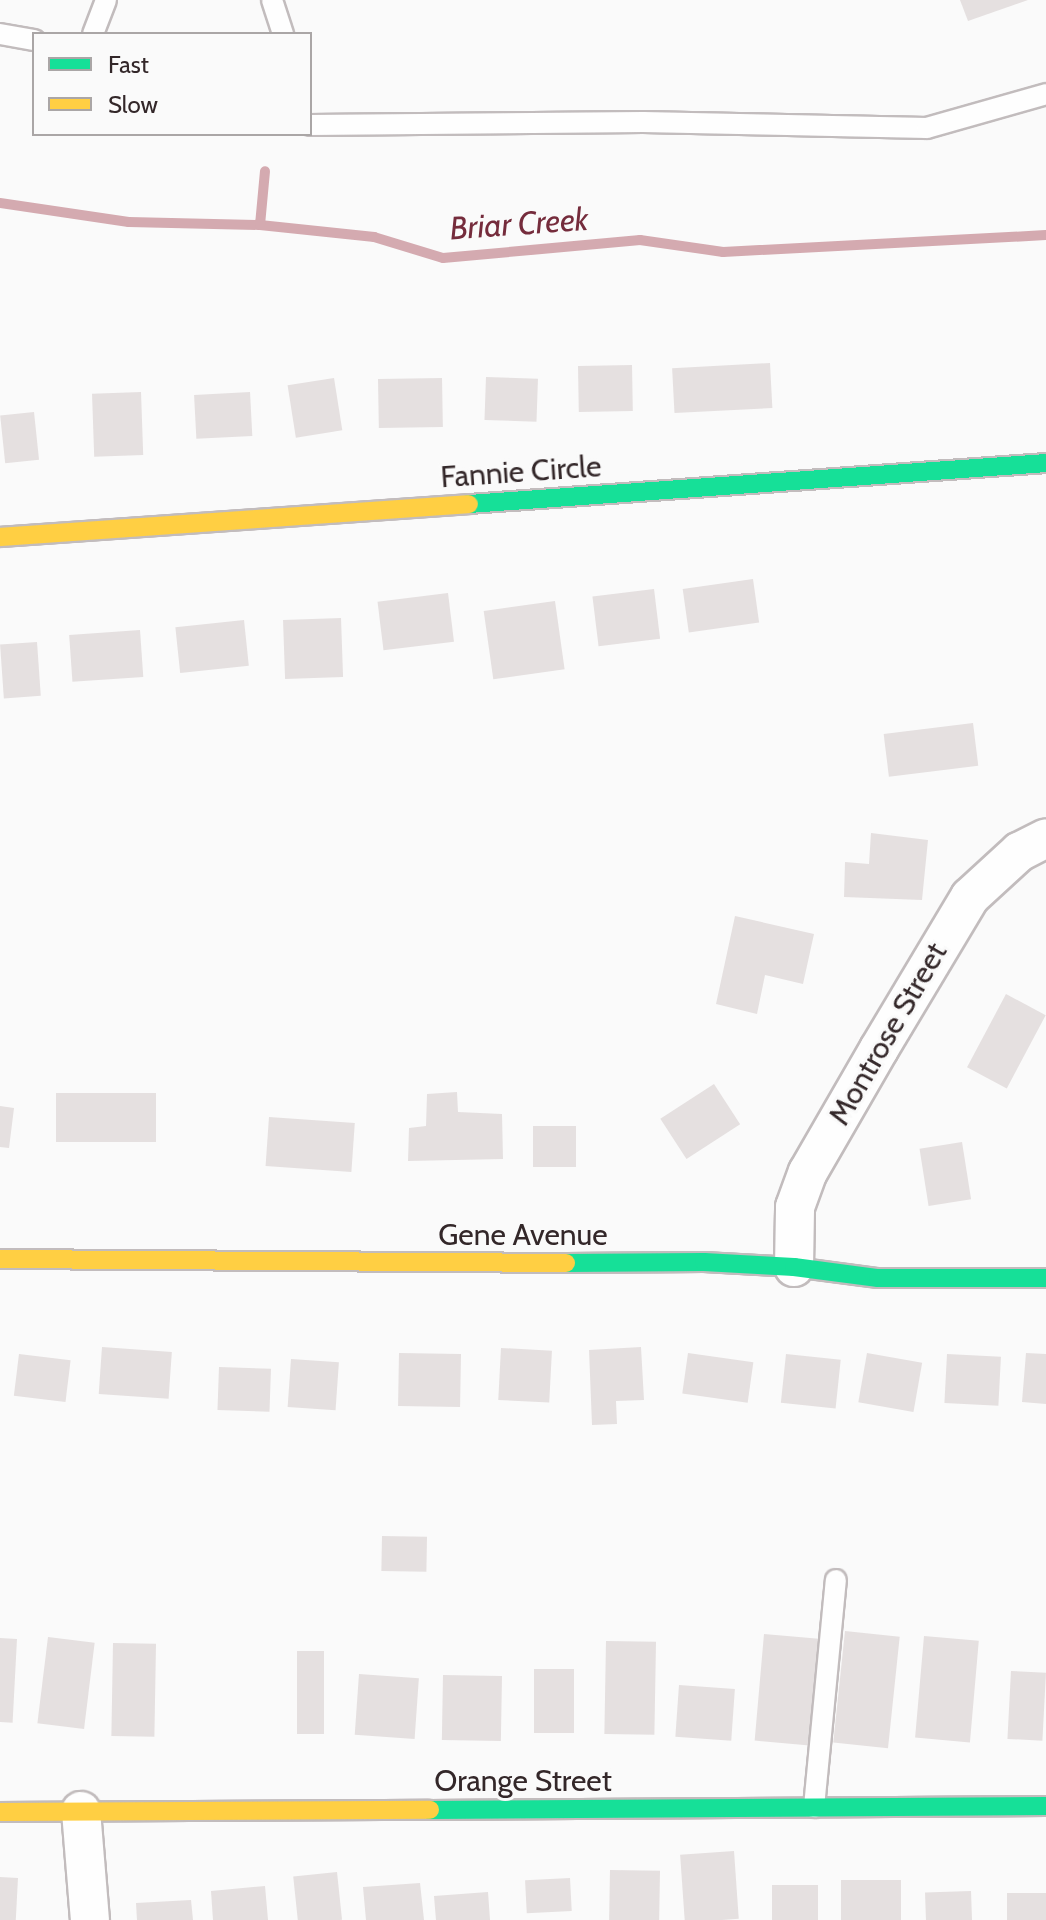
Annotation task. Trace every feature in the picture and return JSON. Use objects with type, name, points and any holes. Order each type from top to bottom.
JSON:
[{"type":"street","name":"Fannie Circle","points":[[0,537],[1046,463]]},
{"type":"street","name":"Montrose Street","points":[[794,1267],[795,1207],[808,1172],[879,1049],[970,897],[1019,852],[1046,838]]},
{"type":"street","name":"Gene Avenue","points":[[0,1259],[400,1264],[704,1262],[794,1267],[878,1278],[1046,1278]]},
{"type":"street","name":"Orange Street","points":[[0,1812],[1046,1806]]},
{"type":"street","points":[[81,1811],[90,1920]]},
{"type":"lane","points":[[94,32],[106,0]]},
{"type":"lane","points":[[272,0],[282,32]]},
{"type":"lane","points":[[0,34],[32,40]]},
{"type":"lane","points":[[312,125],[643,122],[927,128],[1046,94]]},
{"type":"lane","points":[[814,1807],[836,1580]]},
{"type":"building","points":[[960,0],[1028,0],[968,21]]},
{"type":"building","points":[[770,363],[772,408],[674,413],[672,368]]},
{"type":"building","points":[[632,365],[633,411],[579,412],[578,366]]},
{"type":"building","points":[[486,377],[538,379],[536,422],[484,420]]},
{"type":"building","points":[[334,378],[342,430],[296,438],[288,385]]},
{"type":"building","points":[[442,378],[443,427],[379,428],[378,379]]},
{"type":"building","points":[[141,392],[143,455],[94,457],[92,394]]},
{"type":"building","points":[[250,392],[252,436],[196,439],[194,395]]},
{"type":"building","points":[[34,412],[39,460],[5,463],[0,416]]},
{"type":"building","points":[[753,579],[759,623],[689,632],[683,589]]},
{"type":"building","points":[[654,589],[660,639],[599,646],[592,597]]},
{"type":"building","points":[[448,593],[454,642],[384,650],[378,602]]},
{"type":"building","points":[[555,601],[565,669],[493,679],[484,611]]},
{"type":"building","points":[[341,618],[343,677],[285,679],[283,620]]},
{"type":"building","points":[[244,620],[249,666],[180,673],[175,627]]},
{"type":"building","points":[[140,630],[143,677],[72,682],[69,635]]},
{"type":"building","points":[[37,642],[41,696],[4,698],[0,645]]},
{"type":"building","points":[[973,723],[978,766],[889,777],[884,734]]},
{"type":"building","points":[[871,833],[928,840],[922,900],[844,897],[845,862],[869,864]]},
{"type":"building","points":[[735,916],[814,934],[803,984],[765,975],[757,1014],[716,1004]]},
{"type":"building","points":[[1006,994],[1046,1015],[1007,1088],[967,1067]]},
{"type":"building","points":[[714,1084],[740,1124],[686,1159],[660,1119]]},
{"type":"building","points":[[457,1092],[458,1112],[502,1114],[503,1159],[408,1161],[409,1128],[426,1126],[427,1094]]},
{"type":"building","points":[[56,1093],[156,1093],[156,1142],[56,1142]]},
{"type":"building","points":[[0,1106],[14,1108],[9,1148],[0,1147]]},
{"type":"building","points":[[269,1117],[355,1123],[351,1172],[266,1166]]},
{"type":"building","points":[[533,1126],[576,1126],[576,1167],[533,1167]]},
{"type":"building","points":[[962,1142],[971,1199],[929,1206],[920,1149]]},
{"type":"building","points":[[102,1347],[172,1352],[169,1399],[99,1394]]},
{"type":"building","points":[[641,1347],[644,1400],[616,1401],[617,1424],[592,1425],[589,1350]]},
{"type":"building","points":[[501,1348],[552,1351],[549,1403],[498,1400]]},
{"type":"building","points":[[399,1353],[461,1354],[460,1407],[398,1406]]},
{"type":"building","points":[[688,1353],[753,1362],[748,1403],[682,1394]]},
{"type":"building","points":[[867,1353],[922,1363],[913,1412],[858,1402]]},
{"type":"building","points":[[1026,1353],[1046,1354],[1046,1404],[1022,1402]]},
{"type":"building","points":[[19,1354],[71,1360],[65,1402],[14,1396]]},
{"type":"building","points":[[786,1354],[841,1360],[836,1408],[781,1403]]},
{"type":"building","points":[[947,1354],[1001,1357],[998,1406],[944,1403]]},
{"type":"building","points":[[291,1359],[339,1362],[336,1410],[288,1407]]},
{"type":"building","points":[[219,1367],[271,1369],[269,1412],[217,1410]]},
{"type":"building","points":[[382,1536],[427,1537],[426,1572],[381,1571]]},
{"type":"building","points":[[845,1631],[900,1637],[888,1748],[833,1742]]},
{"type":"building","points":[[764,1634],[819,1639],[809,1745],[755,1741]]},
{"type":"building","points":[[924,1636],[979,1641],[970,1742],[915,1738]]},
{"type":"building","points":[[48,1637],[95,1643],[84,1729],[37,1723]]},
{"type":"building","points":[[0,1638],[17,1639],[13,1723],[0,1722]]},
{"type":"building","points":[[606,1641],[656,1642],[654,1735],[604,1734]]},
{"type":"building","points":[[113,1643],[156,1644],[154,1737],[111,1736]]},
{"type":"building","points":[[297,1651],[324,1651],[324,1734],[297,1734]]},
{"type":"building","points":[[534,1669],[574,1669],[574,1733],[534,1733]]},
{"type":"building","points":[[1011,1671],[1046,1673],[1042,1741],[1007,1739]]},
{"type":"building","points":[[359,1674],[419,1678],[415,1739],[355,1735]]},
{"type":"building","points":[[443,1675],[502,1676],[501,1741],[442,1740]]},
{"type":"building","points":[[679,1685],[735,1689],[731,1741],[675,1737]]},
{"type":"building","points":[[734,1851],[739,1919],[685,1920],[680,1855]]},
{"type":"building","points":[[610,1870],[660,1871],[659,1920],[609,1920]]},
{"type":"building","points":[[337,1872],[342,1920],[298,1920],[293,1877]]},
{"type":"building","points":[[0,1877],[18,1878],[16,1920],[0,1920]]},
{"type":"building","points":[[570,1878],[572,1911],[527,1913],[525,1880]]},
{"type":"building","points":[[841,1880],[901,1880],[901,1920],[841,1920]]},
{"type":"building","points":[[420,1883],[424,1920],[366,1920],[363,1887]]},
{"type":"building","points":[[772,1885],[818,1885],[818,1920],[772,1920]]},
{"type":"building","points":[[265,1886],[268,1920],[213,1920],[211,1891]]},
{"type":"building","points":[[971,1891],[972,1920],[926,1920],[925,1893]]},
{"type":"building","points":[[488,1892],[490,1920],[436,1920],[434,1896]]},
{"type":"building","points":[[1007,1893],[1046,1893],[1046,1920],[1007,1920]]},
{"type":"building","points":[[191,1900],[193,1920],[137,1920],[136,1903]]},
{"type":"waterway","points":[[260,225],[265,171]]},
{"type":"waterway","name":"Briar Creek","points":[[0,203],[129,222],[260,225],[374,237],[443,258],[640,240],[723,252],[1046,235]]},
{"type":"traffic: fast","points":[[469,504],[1046,463]]},
{"type":"traffic: fast","points":[[566,1263],[704,1262],[794,1267],[878,1278],[1046,1278]]},
{"type":"traffic: fast","points":[[430,1810],[1046,1806]]},
{"type":"traffic: slow","points":[[0,537],[469,504]]},
{"type":"traffic: slow","points":[[0,1259],[566,1263]]},
{"type":"traffic: slow","points":[[0,1812],[430,1810]]}]
